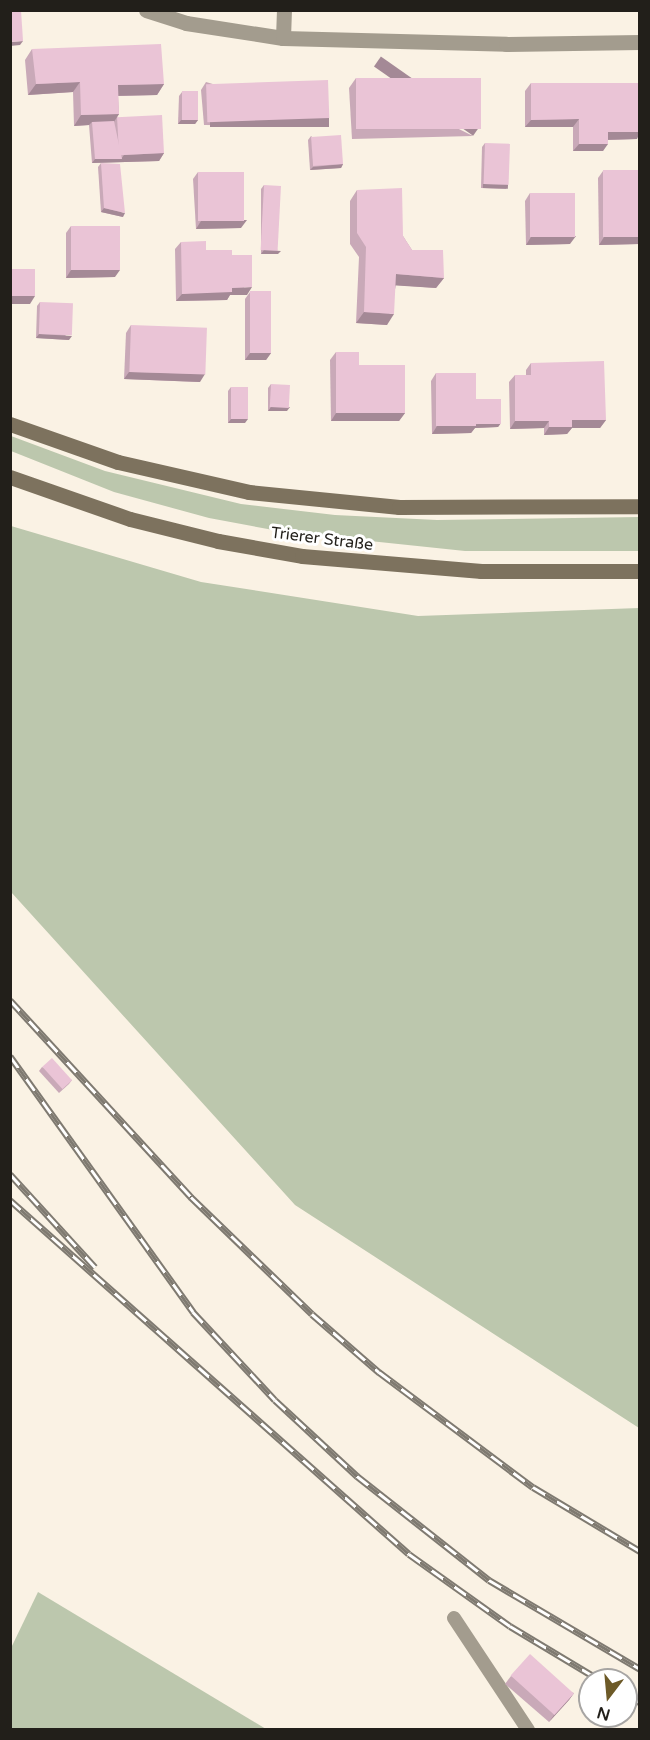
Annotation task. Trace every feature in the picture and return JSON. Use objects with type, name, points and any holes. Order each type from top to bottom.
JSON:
[{"type":"main road","points":[[10,423],[118,462],[249,492],[399,507],[639,506]]},
{"type":"main road","name":"Trierer Straße","points":[[10,477],[130,519],[218,541],[302,556],[470,570],[639,571]]},
{"type":"street","points":[[146,10],[186,24],[283,38],[506,44],[639,42]]},
{"type":"street","points":[[283,38],[284,10]]},
{"type":"lane","points":[[454,1618],[528,1730]]},
{"type":"green space","points":[[11,436],[105,471],[241,504],[335,515],[437,520],[639,517],[639,551],[465,551],[284,532],[209,518],[114,492],[11,451]]},
{"type":"green space","points":[[11,526],[201,582],[418,616],[639,608],[639,1428],[295,1205],[11,892]]},
{"type":"green space","points":[[38,1592],[266,1729],[11,1729],[11,1648]]},
{"type":"building","points":[[10,10],[21,10],[23,41],[10,42]]},
{"type":"building","points":[[161,44],[164,84],[118,85],[119,114],[81,115],[80,82],[36,84],[32,49]]},
{"type":"building","points":[[356,78],[481,78],[481,129],[356,129]]},
{"type":"building","points":[[328,80],[329,118],[207,122],[206,84]]},
{"type":"building","points":[[531,83],[639,83],[639,132],[608,132],[608,144],[579,144],[579,119],[531,120]]},
{"type":"building","points":[[182,91],[198,91],[198,120],[182,120]]},
{"type":"building","points":[[162,115],[164,153],[119,155],[117,117]]},
{"type":"building","points":[[114,121],[122,159],[95,159],[92,122]]},
{"type":"building","points":[[341,135],[343,164],[313,166],[311,137]]},
{"type":"building","points":[[485,143],[510,144],[509,185],[484,184]]},
{"type":"building","points":[[101,163],[120,164],[125,213],[104,208]]},
{"type":"building","points":[[603,170],[639,170],[639,237],[603,237]]},
{"type":"building","points":[[198,172],[244,172],[244,221],[198,221]]},
{"type":"building","points":[[264,185],[281,186],[278,251],[261,250]]},
{"type":"building","points":[[402,188],[403,236],[412,250],[443,250],[444,278],[396,274],[394,314],[364,312],[366,247],[357,233],[357,190]]},
{"type":"building","points":[[530,193],[575,193],[575,237],[530,237]]},
{"type":"building","points":[[71,226],[120,226],[120,270],[71,270]]},
{"type":"building","points":[[206,241],[206,250],[232,250],[232,255],[252,255],[252,287],[232,288],[232,292],[182,294],[181,242]]},
{"type":"building","points":[[10,269],[35,269],[35,296],[10,296]]},
{"type":"building","points":[[250,291],[271,291],[271,353],[250,353]]},
{"type":"building","points":[[40,302],[73,303],[72,335],[39,334]]},
{"type":"building","points":[[131,325],[207,328],[205,375],[129,372]]},
{"type":"building","points":[[336,352],[359,352],[359,365],[405,365],[405,413],[336,413]]},
{"type":"building","points":[[604,361],[606,420],[572,420],[572,427],[549,427],[549,421],[515,421],[515,375],[531,375],[531,363]]},
{"type":"building","points":[[436,373],[476,373],[476,426],[436,426]]},
{"type":"building","points":[[271,384],[290,385],[289,408],[270,407]]},
{"type":"building","points":[[231,387],[248,387],[248,419],[231,419]]},
{"type":"building","points":[[476,399],[501,399],[501,424],[476,424]]},
{"type":"building","points":[[52,1058],[72,1080],[62,1089],[42,1067]]},
{"type":"building","points":[[530,1654],[574,1693],[554,1715],[511,1676]]},
{"type":"railway","points":[[10,1000],[191,1197],[312,1314],[379,1372],[533,1487],[640,1551]]},
{"type":"railway","points":[[10,1056],[193,1312],[275,1400],[357,1476],[489,1580],[640,1669]]},
{"type":"railway","points":[[10,1174],[95,1267]]},
{"type":"railway","points":[[10,1200],[409,1554],[510,1626],[580,1668]]}]
